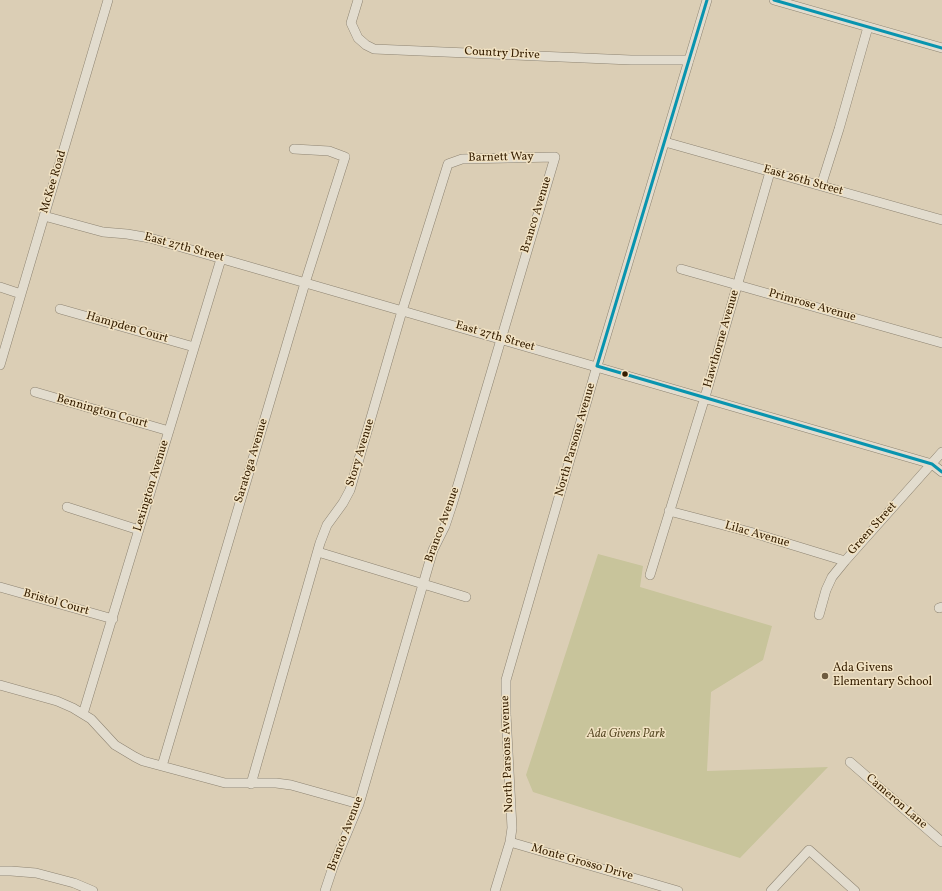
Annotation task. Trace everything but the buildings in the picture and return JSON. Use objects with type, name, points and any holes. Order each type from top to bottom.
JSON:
[{"type":"street","name":"McKee Road","points":[[0,365],[108,0]]},
{"type":"street","name":"Country Drive","points":[[358,0],[351,23],[358,38],[366,45],[374,49],[631,60],[689,60]]},
{"type":"street","name":"North Parsons Avenue","points":[[495,891],[510,842],[512,828],[506,714],[506,680],[597,366],[707,0]]},
{"type":"street","points":[[774,0],[942,48]]},
{"type":"street","points":[[821,186],[868,27]]},
{"type":"street","name":"East 26th Street","points":[[665,142],[942,220]]},
{"type":"street","name":"Saratoga Avenue","points":[[162,766],[305,283],[345,157],[329,152],[294,149]]},
{"type":"street","name":"Barnett Way","points":[[448,164],[462,159],[555,157]]},
{"type":"street","name":"Branco Avenue","points":[[325,891],[359,804],[433,550],[445,526],[452,505],[555,157]]},
{"type":"street","name":"Story Avenue","points":[[250,784],[323,534],[327,525],[343,503],[350,490],[402,311],[448,164]]},
{"type":"street","name":"Hawthorne Avenue","points":[[650,575],[705,397],[770,172]]},
{"type":"street","name":"East 27th Street","points":[[44,216],[103,232],[150,238],[705,397],[932,464],[942,472]]},
{"type":"street","name":"Lexington Avenue","points":[[84,714],[221,259]]},
{"type":"street","name":"Primrose Avenue","points":[[681,269],[942,343]]},
{"type":"street","points":[[0,287],[21,294]]},
{"type":"street","name":"Hampden Court","points":[[60,309],[194,347]]},
{"type":"street","name":"Bennington Court","points":[[35,392],[169,431]]},
{"type":"street","name":"Green Street","points":[[819,615],[832,577],[942,452]]},
{"type":"street","points":[[67,507],[139,530]]},
{"type":"street","name":"Lilac Avenue","points":[[669,511],[750,532],[845,561]]},
{"type":"street","points":[[318,552],[466,597]]},
{"type":"street","name":"Bristol Court","points":[[0,587],[113,619]]},
{"type":"street","points":[[0,685],[57,701],[84,714],[100,728],[115,745],[135,757],[162,766],[225,783],[291,784],[359,804]]},
{"type":"street","name":"Cameron Lane","points":[[850,762],[942,842]]},
{"type":"street","name":"Monte Grosso Drive","points":[[510,842],[678,891]]},
{"type":"street","points":[[771,891],[808,850],[856,891]]},
{"type":"street","points":[[0,871],[36,873],[74,883],[93,891]]},
{"type":"green space","name":"Ada Givens Park","points":[[598,554],[643,566],[640,587],[772,626],[763,660],[711,692],[707,771],[828,767],[740,858],[533,792],[526,775]]},
{"type":"transit line","points":[[707,0],[597,366],[932,464],[942,472]]},
{"type":"transit line","points":[[774,0],[942,48]]},
{"type":"place","name":"Ada Givens Elementary School","points":[[825,676]]}]
